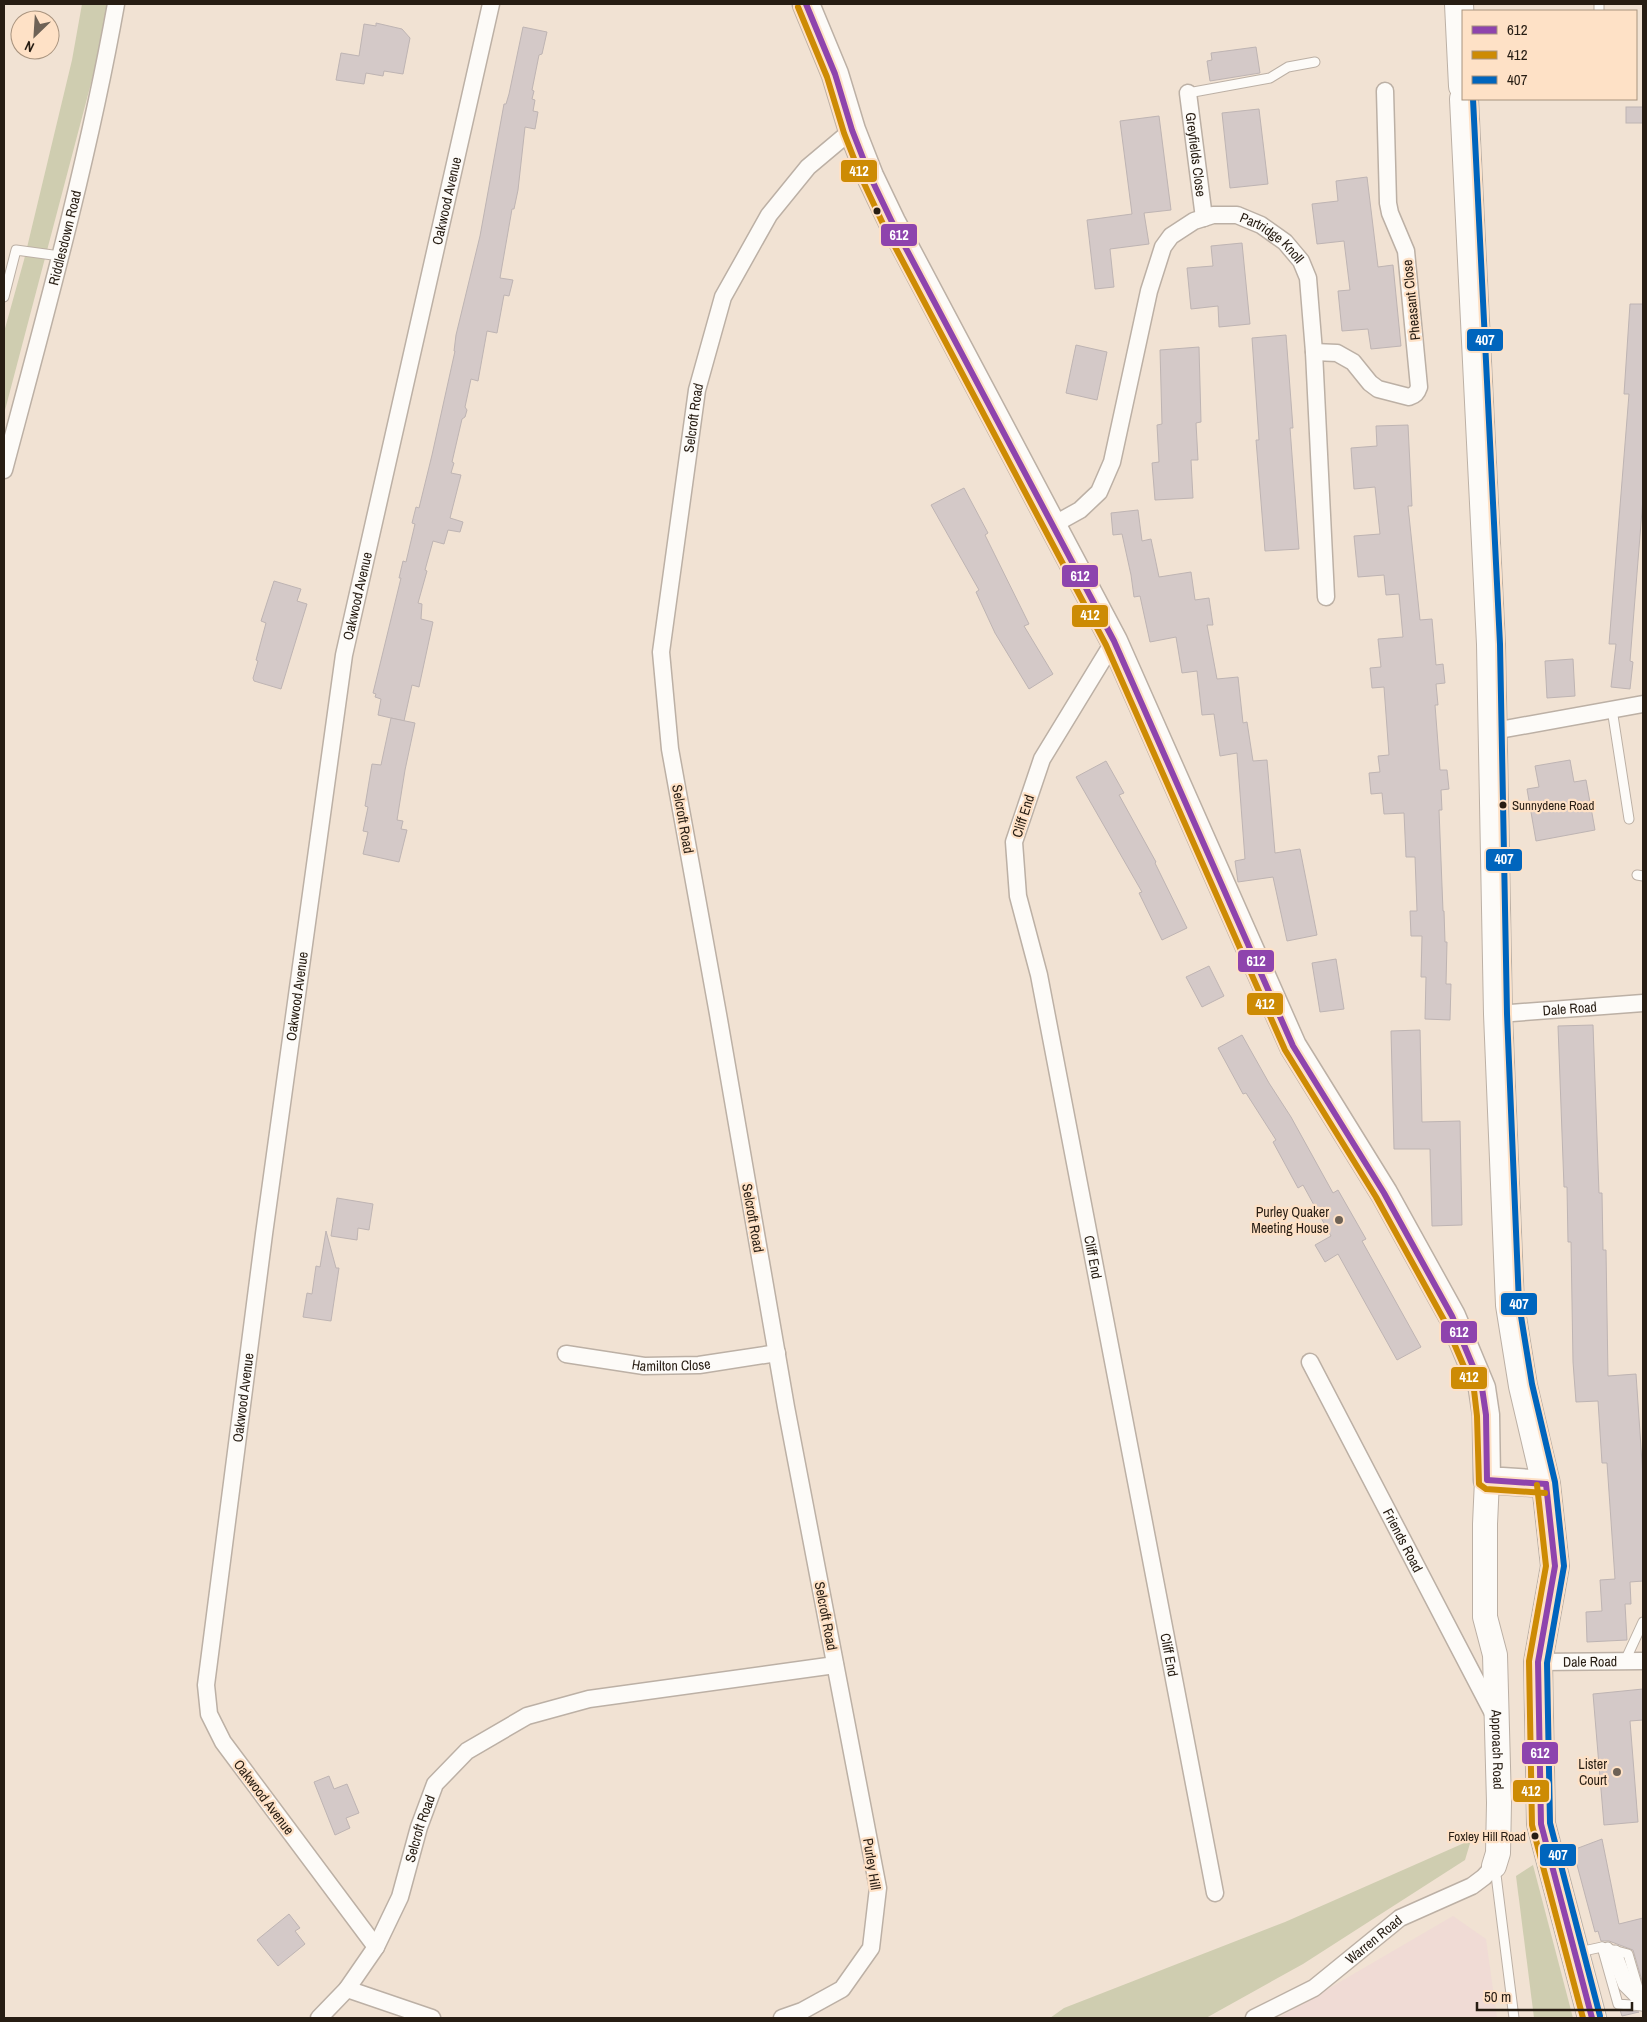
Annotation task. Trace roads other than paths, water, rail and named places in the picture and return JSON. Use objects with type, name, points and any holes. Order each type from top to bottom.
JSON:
[{"type":"highway","points":[[1459,4],[1462,66]]},
{"type":"highway","points":[[1464,100],[1494,731],[1498,1014],[1510,1305],[1523,1386],[1546,1484],[1554,1566],[1538,1662],[1541,1824],[1592,2018]]},
{"type":"main road","points":[[806,4],[835,74],[852,130],[870,176],[892,222],[1114,641],[1293,1046],[1384,1193],[1452,1316],[1482,1388],[1486,1415],[1487,1480],[1546,1484]]},
{"type":"street","name":"Riddlesdown Road","points":[[4,470],[60,256],[105,69],[116,4]]},
{"type":"street","name":"Oakwood Avenue","points":[[376,1946],[223,1742],[209,1714],[206,1685],[264,1234],[344,655],[492,4]]},
{"type":"street","name":"Pheasant Close","points":[[1314,352],[1337,353],[1353,362],[1370,384],[1378,389],[1409,397],[1418,391],[1406,251],[1390,213],[1388,203],[1385,91]]},
{"type":"street","name":"Greyfields Close","points":[[1188,93],[1204,218]]},
{"type":"street","name":"Selcroft Road","points":[[319,2018],[347,1989],[376,1946],[400,1898],[419,1827],[435,1784],[467,1751],[527,1716],[589,1699],[835,1665],[777,1352],[670,749],[661,652],[697,390],[723,297],[768,215],[808,167],[852,130]]},
{"type":"street","name":"Partridge Knoll","points":[[1053,525],[1080,510],[1099,492],[1112,462],[1149,290],[1163,247],[1171,236],[1185,226],[1204,218],[1224,214],[1237,215],[1276,234],[1294,251],[1301,261],[1308,278],[1314,352],[1326,597]]},
{"type":"street","name":"Cliff End","points":[[1114,641],[1042,759],[1014,842],[1018,896],[1039,975],[1215,1893]]},
{"type":"street","points":[[1494,731],[1643,704]]},
{"type":"street","name":"Dale Road","points":[[1498,1014],[1643,1002]]},
{"type":"street","name":"Hamilton Close","points":[[566,1354],[644,1366],[699,1365],[777,1352]]},
{"type":"street","name":"Friends Road","points":[[1310,1362],[1496,1719]]},
{"type":"street","name":"Approach Road","points":[[1487,1480],[1484,1532],[1485,1617],[1495,1655],[1498,1846],[1494,1866]]},
{"type":"street","name":"Dale Road","points":[[1538,1662],[1643,1661]]},
{"type":"street","name":"Purley Hill","points":[[782,2018],[802,2011],[842,1989],[871,1948],[878,1888],[835,1665]]},
{"type":"street","name":"Warren Road","points":[[1254,2018],[1314,1988],[1400,1918],[1472,1886],[1494,1866]]},
{"type":"street","points":[[347,1989],[432,2018]]},
{"type":"lane","points":[[1188,93],[1270,78],[1288,67],[1315,62]]},
{"type":"lane","points":[[4,297],[16,250],[60,256]]},
{"type":"lane","points":[[1612,709],[1630,818]]},
{"type":"lane","points":[[1625,1661],[1643,1622]]},
{"type":"lane","name":"Approach Road","points":[[1494,1866],[1514,2018]]},
{"type":"lane","points":[[1574,1954],[1609,1948],[1628,1954],[1643,2006]]},
{"type":"lane","points":[[1609,1948],[1618,2004],[1643,2006]]},
{"type":"lane","points":[[1609,1948],[1623,1986],[1643,2006]]},
{"type":"place","name":"Sunnydene Road","points":[[1503,805]]},
{"type":"place","name":"Purley Quaker Meeting House","points":[[1339,1220]]},
{"type":"place","name":"Lister Court","points":[[1617,1772]]},
{"type":"place","name":"Foxley Hill Road","points":[[1535,1836]]}]
